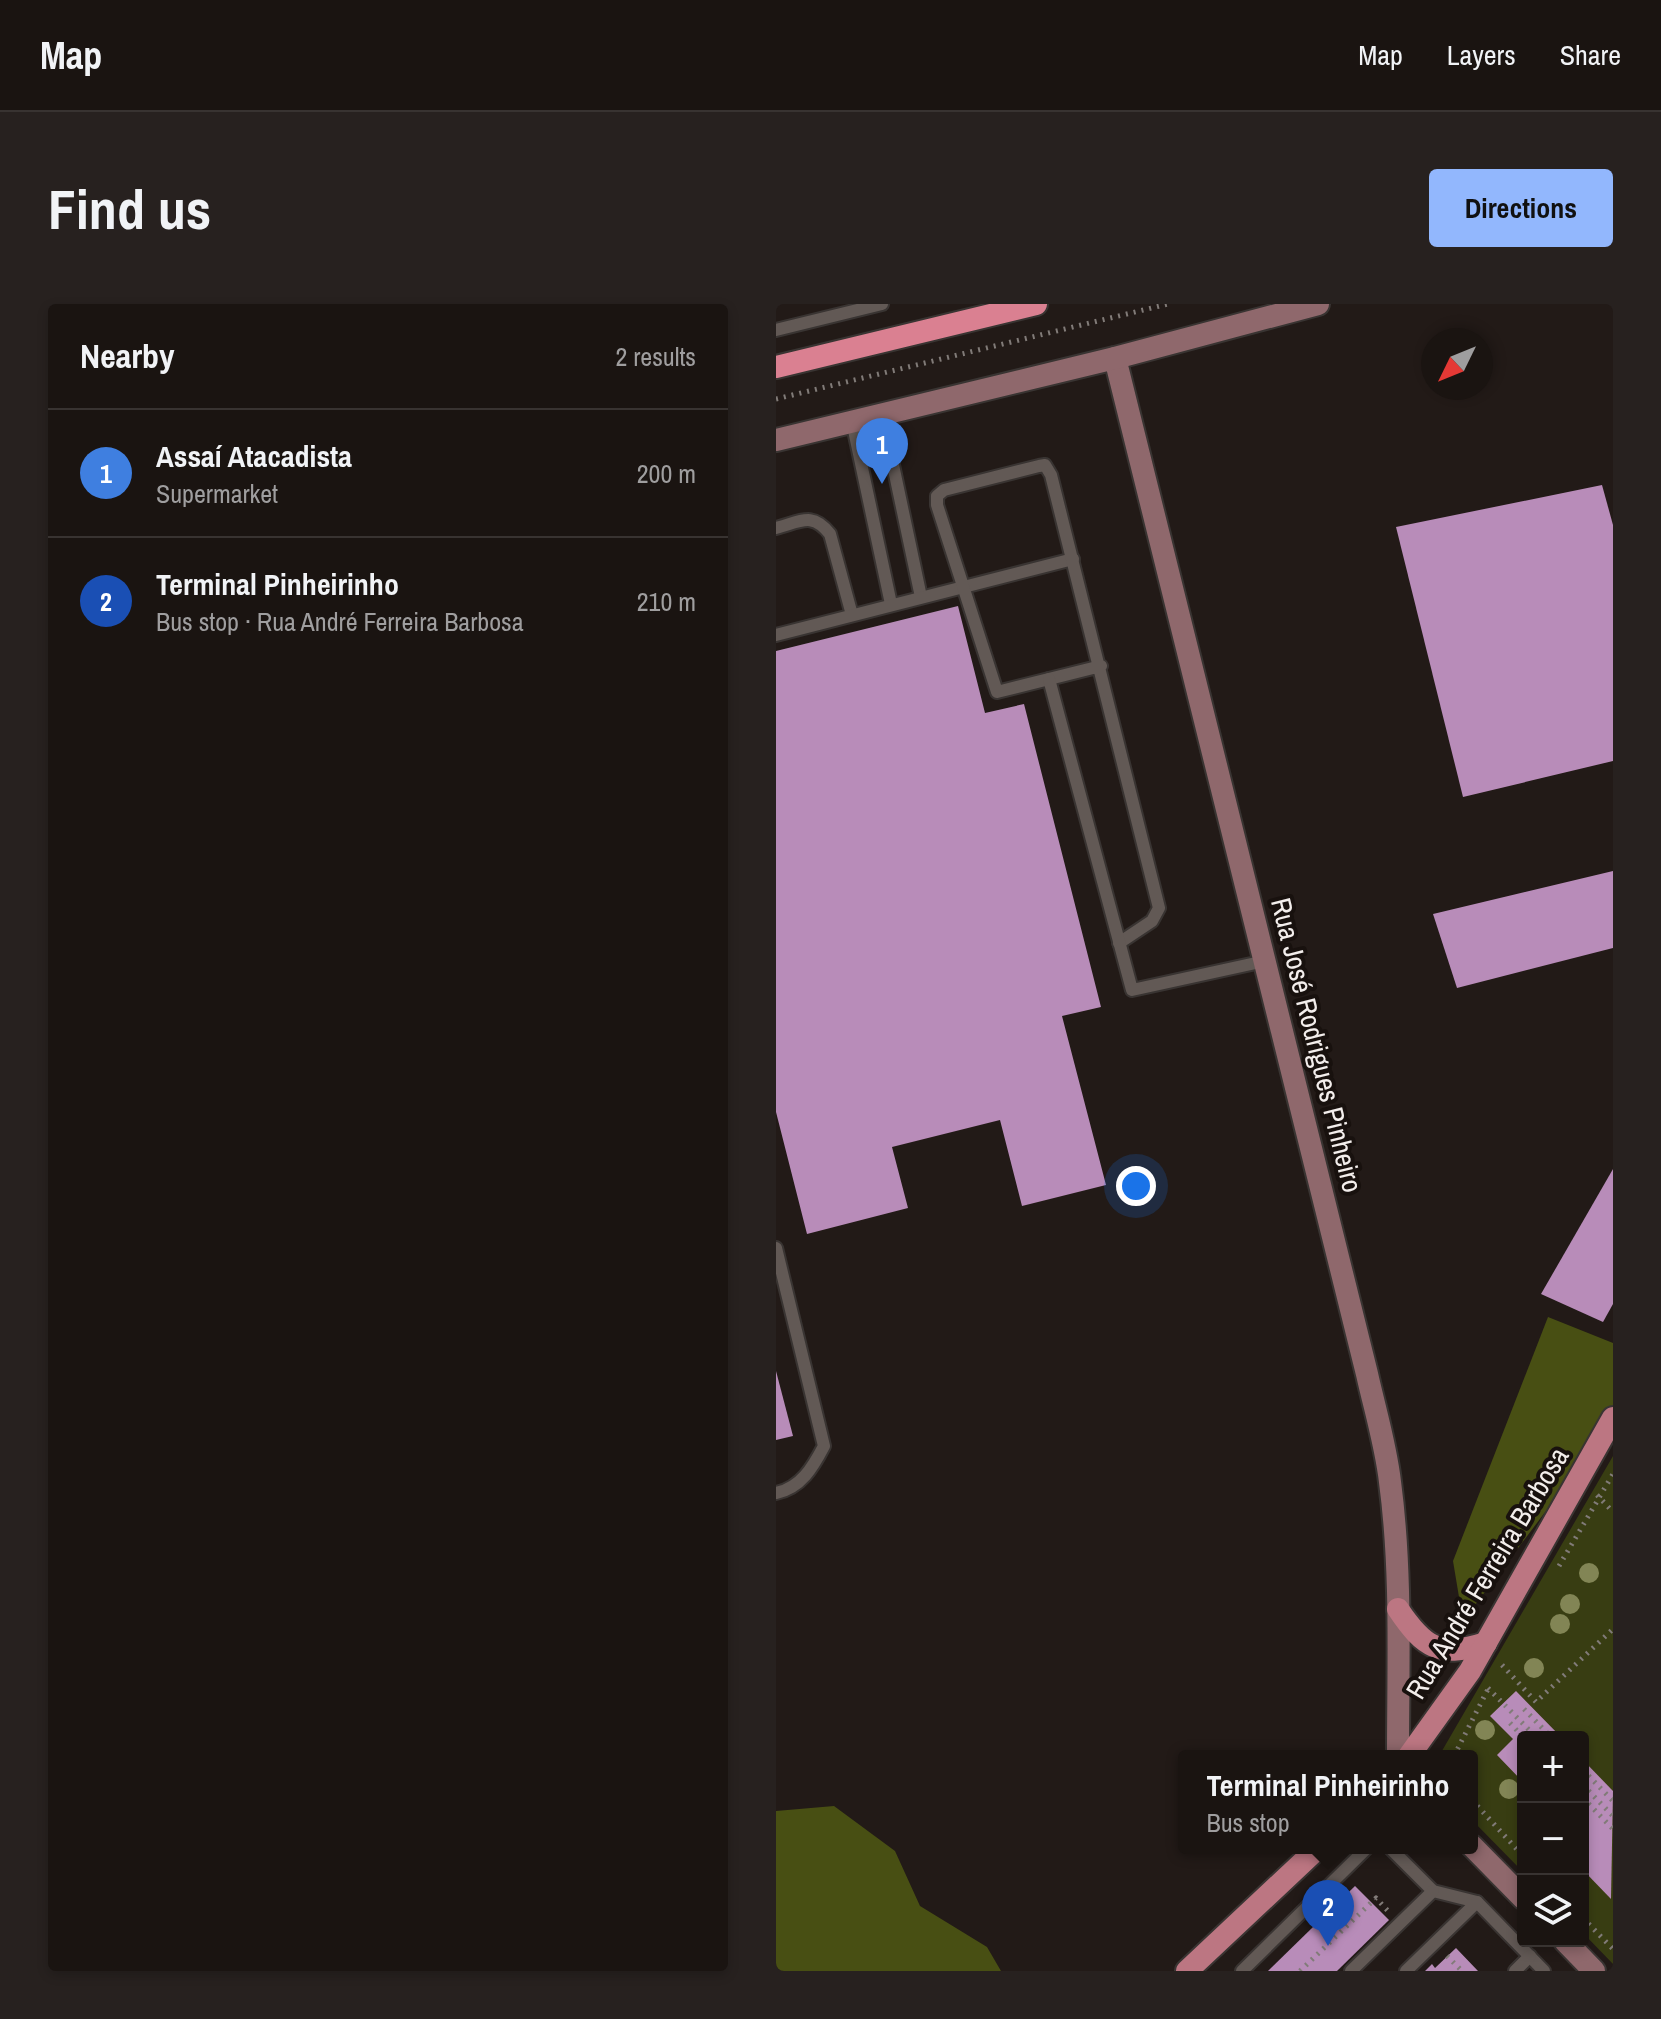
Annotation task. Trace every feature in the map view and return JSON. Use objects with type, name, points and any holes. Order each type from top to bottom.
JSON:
[{"type":"highway","points":[[776,367],[1036,304]]},
{"type":"main road","points":[[776,440],[1115,358],[1318,304]]},
{"type":"main road","name":"Rua José Rodrigues Pinheiro","points":[[1115,358],[1367,1374],[1390,1478],[1398,1609],[1398,1750]]},
{"type":"main road","name":"Rua André Ferreira Barbosa","points":[[1414,1750],[1452,1699],[1486,1643],[1613,1418]]},
{"type":"main road","points":[[1398,1609],[1412,1630],[1427,1644],[1444,1651],[1464,1650],[1486,1643]]},
{"type":"main road","points":[[1478,1852],[1517,1892]]},
{"type":"main road","points":[[1187,1971],[1312,1854]]},
{"type":"main road","points":[[1571,1947],[1594,1971]]},
{"type":"lane","points":[[776,330],[882,304]]},
{"type":"lane","points":[[882,413],[921,597]]},
{"type":"lane","points":[[852,421],[891,604]]},
{"type":"lane","points":[[1101,666],[997,692],[937,505],[937,496],[944,490],[1045,465],[1051,475],[1101,666],[1159,908],[1152,921],[1119,943]]},
{"type":"lane","points":[[776,528],[812,518],[821,523],[830,534],[852,615]]},
{"type":"lane","points":[[776,635],[1073,559]]},
{"type":"lane","points":[[1049,679],[1132,990],[1265,961]]},
{"type":"lane","points":[[776,1248],[824,1446],[812,1470],[789,1490],[776,1493]]},
{"type":"lane","points":[[1242,1971],[1361,1854]]},
{"type":"lane","points":[[1396,1854],[1433,1891],[1477,1902],[1544,1971]]},
{"type":"lane","points":[[1351,1971],[1433,1891]]},
{"type":"lane","points":[[1406,1971],[1477,1902]]},
{"type":"lane","points":[[1515,1971],[1530,1956]]},
{"type":"path","points":[[776,399],[1168,304]]},
{"type":"path","points":[[1599,1498],[1613,1474]]},
{"type":"path","points":[[1502,1665],[1536,1702],[1613,1629]]},
{"type":"path","points":[[1457,1750],[1489,1689],[1530,1731]]},
{"type":"path","points":[[1524,1709],[1545,1731]]},
{"type":"path","points":[[1510,1723],[1517,1731]]},
{"type":"path","points":[[1589,1776],[1613,1801]]},
{"type":"path","points":[[1589,1791],[1613,1816]]},
{"type":"path","points":[[1588,1803],[1613,1829]]},
{"type":"path","points":[[1478,1807],[1517,1849]]},
{"type":"path","points":[[1300,1971],[1376,1898],[1389,1911]]},
{"type":"path","points":[[1589,1924],[1613,1949]]},
{"type":"path","points":[[1447,1956],[1462,1971]]},
{"type":"green space","points":[[1548,1317],[1613,1343],[1613,1407],[1549,1507],[1463,1621],[1453,1561]]},
{"type":"green space","points":[[1613,1456],[1613,1964],[1589,1939],[1589,1731],[1517,1731],[1517,1866],[1478,1826],[1478,1750],[1442,1750]]},
{"type":"green space","points":[[834,1806],[895,1851],[920,1906],[987,1947],[1001,1971],[776,1971],[776,1811]]},
{"type":"building","points":[[1602,485],[1613,525],[1613,761],[1463,797],[1396,527]]},
{"type":"building","points":[[958,606],[985,713],[1024,704],[1101,1007],[1062,1016],[1106,1185],[1022,1206],[1000,1120],[892,1147],[908,1208],[807,1234],[776,1112],[776,651]]},
{"type":"building","points":[[1613,871],[1613,948],[1457,988],[1433,914]]},
{"type":"building","points":[[1613,1169],[1613,1304],[1603,1322],[1541,1294]]},
{"type":"building","points":[[776,1371],[793,1436],[776,1440]]},
{"type":"building","points":[[1516,1691],[1555,1731],[1517,1731],[1517,1776],[1497,1755],[1513,1739],[1490,1716]]},
{"type":"building","points":[[1589,1766],[1613,1791],[1611,1899],[1589,1876]]},
{"type":"building","points":[[1355,1886],[1389,1920],[1337,1971],[1268,1971]]},
{"type":"building","points":[[1456,1948],[1478,1971],[1425,1971],[1432,1964],[1435,1968]]},
{"type":"place","name":"Assaí Atacadista","points":[[882,484]]},
{"type":"place","name":"Terminal Pinheirinho","points":[[1328,1946]]}]
